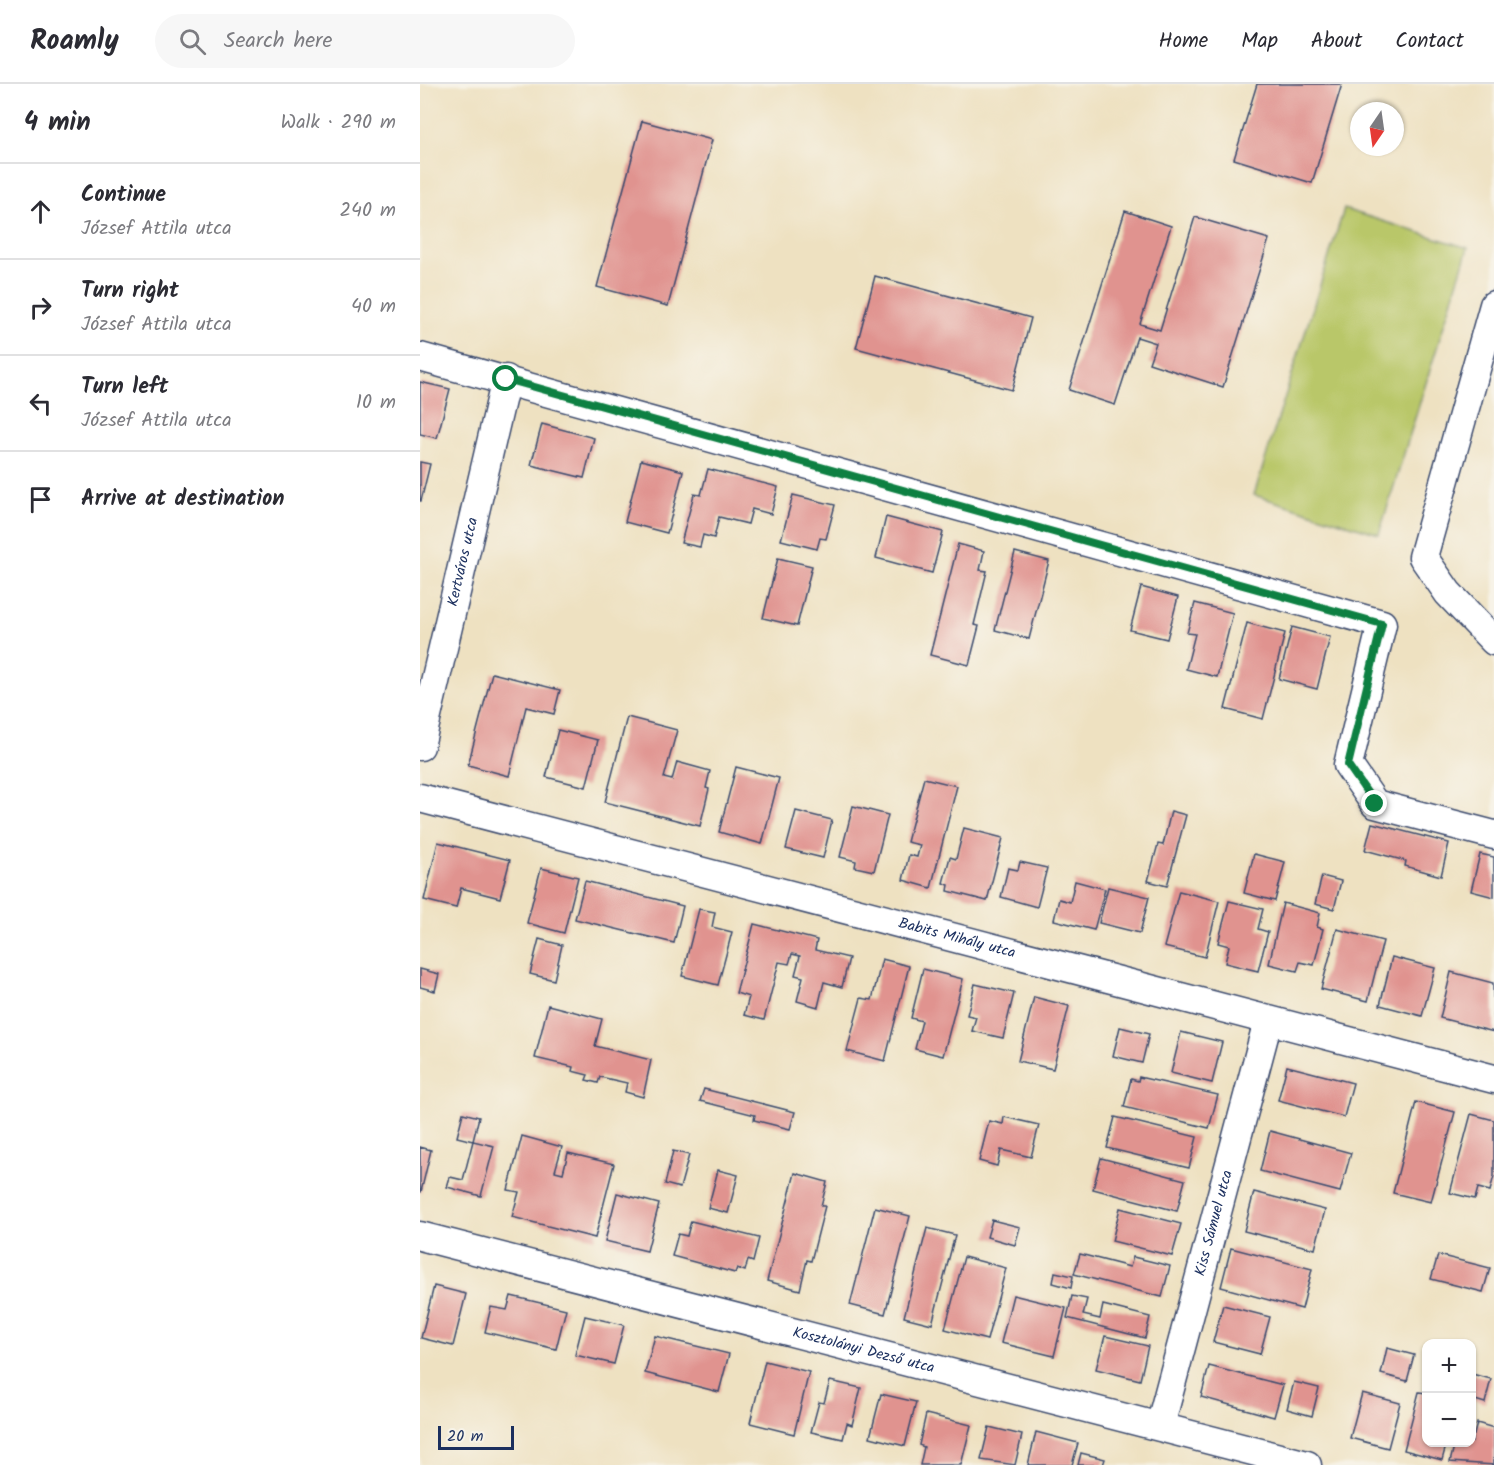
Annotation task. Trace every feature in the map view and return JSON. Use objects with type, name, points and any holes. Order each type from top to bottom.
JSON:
[{"type":"street","points":[[1494,305],[1423,557],[1448,593],[1494,641]]},
{"type":"street","points":[[420,357],[506,379],[1382,624],[1348,765],[1375,804],[1494,835]]},
{"type":"street","name":"Kertváros utca","points":[[420,746],[506,379]]},
{"type":"street","name":"Babits Mihály utca","points":[[420,798],[1494,1079]]},
{"type":"street","name":"Kiss Sámuel utca","points":[[1160,1426],[1268,1021]]},
{"type":"street","name":"Kosztolányi Dezső utca","points":[[420,1236],[1307,1465]]},
{"type":"green space","points":[[1344,209],[1468,248],[1379,534],[1254,495]]},
{"type":"building","points":[[1257,84],[1342,84],[1312,183],[1234,159]]},
{"type":"building","points":[[642,121],[712,140],[668,306],[597,287]]},
{"type":"building","points":[[1125,211],[1171,226],[1140,324],[1160,330],[1195,217],[1269,239],[1223,387],[1149,363],[1156,343],[1137,337],[1115,405],[1069,390]]},
{"type":"building","points":[[875,276],[1031,318],[1012,390],[856,348]]},
{"type":"building","points":[[420,382],[450,389],[437,438],[420,434]]},
{"type":"building","points":[[542,424],[594,438],[584,478],[531,465]]},
{"type":"building","points":[[641,460],[683,471],[667,533],[625,522]]},
{"type":"building","points":[[420,462],[430,464],[421,501],[420,501]]},
{"type":"building","points":[[708,469],[778,487],[771,514],[752,509],[748,524],[719,517],[714,538],[703,535],[700,547],[681,543],[694,494],[701,495]]},
{"type":"building","points":[[793,495],[835,505],[826,539],[820,538],[817,549],[781,540]]},
{"type":"building","points":[[886,517],[943,532],[932,573],[876,558]]},
{"type":"building","points":[[958,544],[984,551],[980,570],[987,571],[974,625],[979,626],[969,665],[930,655]]},
{"type":"building","points":[[1015,552],[1049,561],[1029,639],[995,630]]},
{"type":"building","points":[[778,558],[812,566],[797,626],[763,618]]},
{"type":"building","points":[[1141,587],[1178,597],[1167,639],[1130,630]]},
{"type":"building","points":[[1195,603],[1233,613],[1217,677],[1186,669],[1195,634],[1187,633]]},
{"type":"building","points":[[1247,623],[1285,633],[1263,719],[1225,709]]},
{"type":"building","points":[[1292,627],[1330,637],[1317,689],[1279,679]]},
{"type":"building","points":[[492,673],[560,690],[554,714],[526,707],[509,776],[468,765]]},
{"type":"building","points":[[627,717],[677,730],[664,778],[672,780],[677,762],[710,771],[706,788],[709,789],[700,826],[605,802]]},
{"type":"building","points":[[558,730],[598,740],[586,787],[546,777]]},
{"type":"building","points":[[736,767],[779,778],[762,844],[719,832]]},
{"type":"building","points":[[924,778],[957,786],[931,888],[903,880],[909,855],[917,857],[920,845],[907,842]]},
{"type":"building","points":[[853,806],[888,815],[874,871],[855,867],[856,861],[840,857]]},
{"type":"building","points":[[796,811],[832,820],[823,858],[786,849]]},
{"type":"building","points":[[1171,811],[1186,815],[1167,886],[1148,881],[1158,844],[1163,845]]},
{"type":"building","points":[[1372,823],[1449,843],[1441,876],[1405,866],[1406,861],[1365,850]]},
{"type":"building","points":[[964,828],[1003,838],[987,901],[948,891],[949,885],[943,883],[950,857],[956,859]]},
{"type":"building","points":[[438,842],[510,860],[500,898],[461,888],[456,908],[424,900]]},
{"type":"building","points":[[1254,854],[1285,862],[1275,901],[1244,893]]},
{"type":"building","points":[[1480,854],[1494,857],[1494,897],[1471,891]]},
{"type":"building","points":[[1020,862],[1047,868],[1037,907],[1001,897],[1008,868],[1018,870]]},
{"type":"building","points":[[541,868],[578,877],[564,933],[527,923]]},
{"type":"building","points":[[1322,876],[1341,881],[1334,909],[1315,904]]},
{"type":"building","points":[[585,881],[683,906],[674,943],[575,919]]},
{"type":"building","points":[[1075,881],[1105,889],[1094,930],[1054,920],[1059,899],[1070,902]]},
{"type":"building","points":[[1108,887],[1149,897],[1140,933],[1099,923]]},
{"type":"building","points":[[1179,891],[1219,901],[1205,957],[1164,947]]},
{"type":"building","points":[[1229,901],[1263,909],[1258,929],[1268,932],[1258,971],[1225,963],[1229,946],[1218,943]]},
{"type":"building","points":[[1283,903],[1320,913],[1317,927],[1323,929],[1314,965],[1300,962],[1297,971],[1269,964]]},
{"type":"building","points":[[699,909],[715,912],[712,927],[732,932],[718,985],[682,976]]},
{"type":"building","points":[[754,924],[817,940],[815,950],[849,958],[842,987],[824,982],[818,1007],[797,1001],[803,977],[795,975],[800,956],[792,954],[789,964],[779,962],[764,1020],[744,1015],[749,997],[736,993]]},
{"type":"building","points":[[1337,929],[1383,941],[1368,1001],[1321,989]]},
{"type":"building","points":[[539,939],[562,945],[554,980],[530,974]]},
{"type":"building","points":[[1392,957],[1435,968],[1422,1016],[1380,1005]]},
{"type":"building","points":[[882,959],[909,966],[885,1061],[847,1051],[861,998],[872,1000]]},
{"type":"building","points":[[420,969],[439,974],[435,991],[420,987]]},
{"type":"building","points":[[923,969],[963,979],[943,1056],[915,1049],[922,1021],[911,1018]]},
{"type":"building","points":[[1451,972],[1493,983],[1494,1032],[1440,1018]]},
{"type":"building","points":[[975,984],[1014,993],[1003,1038],[972,1031],[976,1017],[967,1015]]},
{"type":"building","points":[[1034,997],[1069,1006],[1053,1069],[1018,1061]]},
{"type":"building","points":[[548,1005],[602,1019],[595,1046],[651,1060],[643,1097],[625,1092],[627,1083],[600,1077],[598,1083],[586,1080],[588,1075],[572,1071],[573,1067],[535,1058]]},
{"type":"building","points":[[1120,1027],[1149,1034],[1142,1063],[1113,1056]]},
{"type":"building","points":[[1181,1032],[1222,1042],[1212,1083],[1171,1073]]},
{"type":"building","points":[[1287,1066],[1353,1083],[1344,1117],[1278,1100]]},
{"type":"building","points":[[1139,1077],[1218,1095],[1209,1128],[1124,1107],[1131,1079],[1138,1081]]},
{"type":"building","points":[[704,1089],[795,1112],[790,1129],[754,1120],[755,1115],[700,1101]]},
{"type":"building","points":[[1416,1102],[1455,1112],[1431,1202],[1393,1193]]},
{"type":"building","points":[[463,1113],[479,1117],[473,1141],[457,1137]]},
{"type":"building","points":[[1471,1114],[1494,1120],[1494,1176],[1490,1191],[1478,1188],[1475,1199],[1450,1193]]},
{"type":"building","points":[[1004,1117],[1039,1125],[1031,1157],[1001,1150],[997,1166],[979,1161],[989,1121],[1003,1124]]},
{"type":"building","points":[[1115,1117],[1197,1137],[1189,1168],[1107,1148]]},
{"type":"building","points":[[1270,1131],[1351,1153],[1340,1192],[1260,1171]]},
{"type":"building","points":[[522,1136],[562,1147],[555,1171],[563,1173],[568,1153],[614,1164],[595,1238],[512,1217],[519,1192],[508,1190]]},
{"type":"building","points":[[473,1141],[494,1146],[481,1196],[447,1187],[450,1177],[463,1180]]},
{"type":"building","points":[[420,1147],[431,1150],[421,1192],[420,1192]]},
{"type":"building","points":[[673,1151],[689,1155],[680,1188],[665,1184]]},
{"type":"building","points":[[1101,1158],[1185,1180],[1177,1211],[1093,1189]]},
{"type":"building","points":[[718,1170],[738,1175],[728,1213],[708,1208]]},
{"type":"building","points":[[795,1173],[827,1182],[821,1206],[825,1206],[811,1261],[807,1260],[800,1290],[767,1281]]},
{"type":"building","points":[[1254,1192],[1325,1210],[1315,1249],[1244,1231]]},
{"type":"building","points":[[617,1193],[659,1204],[647,1251],[605,1241]]},
{"type":"building","points":[[875,1207],[910,1216],[885,1314],[850,1305]]},
{"type":"building","points":[[1120,1208],[1181,1224],[1172,1256],[1112,1241]]},
{"type":"building","points":[[992,1220],[1020,1227],[1015,1245],[987,1237]]},
{"type":"building","points":[[691,1221],[759,1238],[753,1262],[748,1260],[745,1271],[737,1268],[735,1273],[672,1256],[678,1234],[687,1236]]},
{"type":"building","points":[[927,1228],[955,1235],[932,1324],[904,1317]]},
{"type":"building","points":[[1231,1248],[1312,1269],[1302,1309],[1221,1287]]},
{"type":"building","points":[[1080,1254],[1130,1267],[1133,1257],[1170,1266],[1162,1297],[1074,1274]]},
{"type":"building","points":[[1438,1255],[1490,1268],[1483,1292],[1431,1279]]},
{"type":"building","points":[[964,1257],[1006,1268],[987,1340],[945,1329]]},
{"type":"building","points":[[1055,1272],[1073,1276],[1071,1288],[1053,1283]]},
{"type":"building","points":[[434,1286],[466,1294],[453,1346],[421,1338]]},
{"type":"building","points":[[1013,1295],[1066,1308],[1054,1356],[1001,1343]]},
{"type":"building","points":[[511,1296],[566,1309],[556,1349],[485,1332],[491,1307],[507,1310]]},
{"type":"building","points":[[1072,1296],[1087,1299],[1083,1315],[1100,1319],[1103,1305],[1150,1317],[1145,1338],[1067,1318]]},
{"type":"building","points":[[1223,1305],[1270,1317],[1260,1354],[1213,1342]]},
{"type":"building","points":[[585,1316],[624,1325],[614,1364],[575,1355]]},
{"type":"building","points":[[655,1336],[729,1354],[719,1392],[645,1373]]},
{"type":"building","points":[[1105,1336],[1148,1346],[1140,1380],[1096,1369]]},
{"type":"building","points":[[1387,1348],[1414,1355],[1407,1381],[1381,1374]]},
{"type":"building","points":[[765,1361],[809,1372],[794,1434],[750,1423]]},
{"type":"building","points":[[1209,1366],[1283,1385],[1274,1417],[1201,1397]]},
{"type":"building","points":[[1476,1375],[1491,1379],[1485,1403],[1476,1400]]},
{"type":"building","points":[[830,1381],[861,1388],[852,1425],[847,1423],[843,1439],[811,1432],[819,1402],[824,1403]]},
{"type":"building","points":[[1294,1382],[1319,1388],[1312,1416],[1287,1409]]},
{"type":"building","points":[[1419,1392],[1422,1392],[1422,1447],[1446,1447],[1442,1460],[1404,1450]]},
{"type":"building","points":[[1362,1393],[1400,1403],[1388,1448],[1350,1438]]},
{"type":"building","points":[[881,1394],[916,1402],[905,1446],[870,1437]]},
{"type":"building","points":[[926,1414],[971,1425],[961,1465],[920,1465],[924,1447],[919,1445]]},
{"type":"building","points":[[1477,1423],[1494,1428],[1494,1465],[1450,1462],[1454,1447],[1476,1447]]},
{"type":"building","points":[[989,1427],[1022,1435],[1015,1465],[981,1460]]},
{"type":"building","points":[[1036,1432],[1078,1443],[1072,1465],[1028,1465]]},
{"type":"building","points":[[1081,1453],[1105,1459],[1103,1465],[1078,1465]]},
{"type":"route","points":[[506,379],[1382,624],[1348,765],[1375,804]]}]
